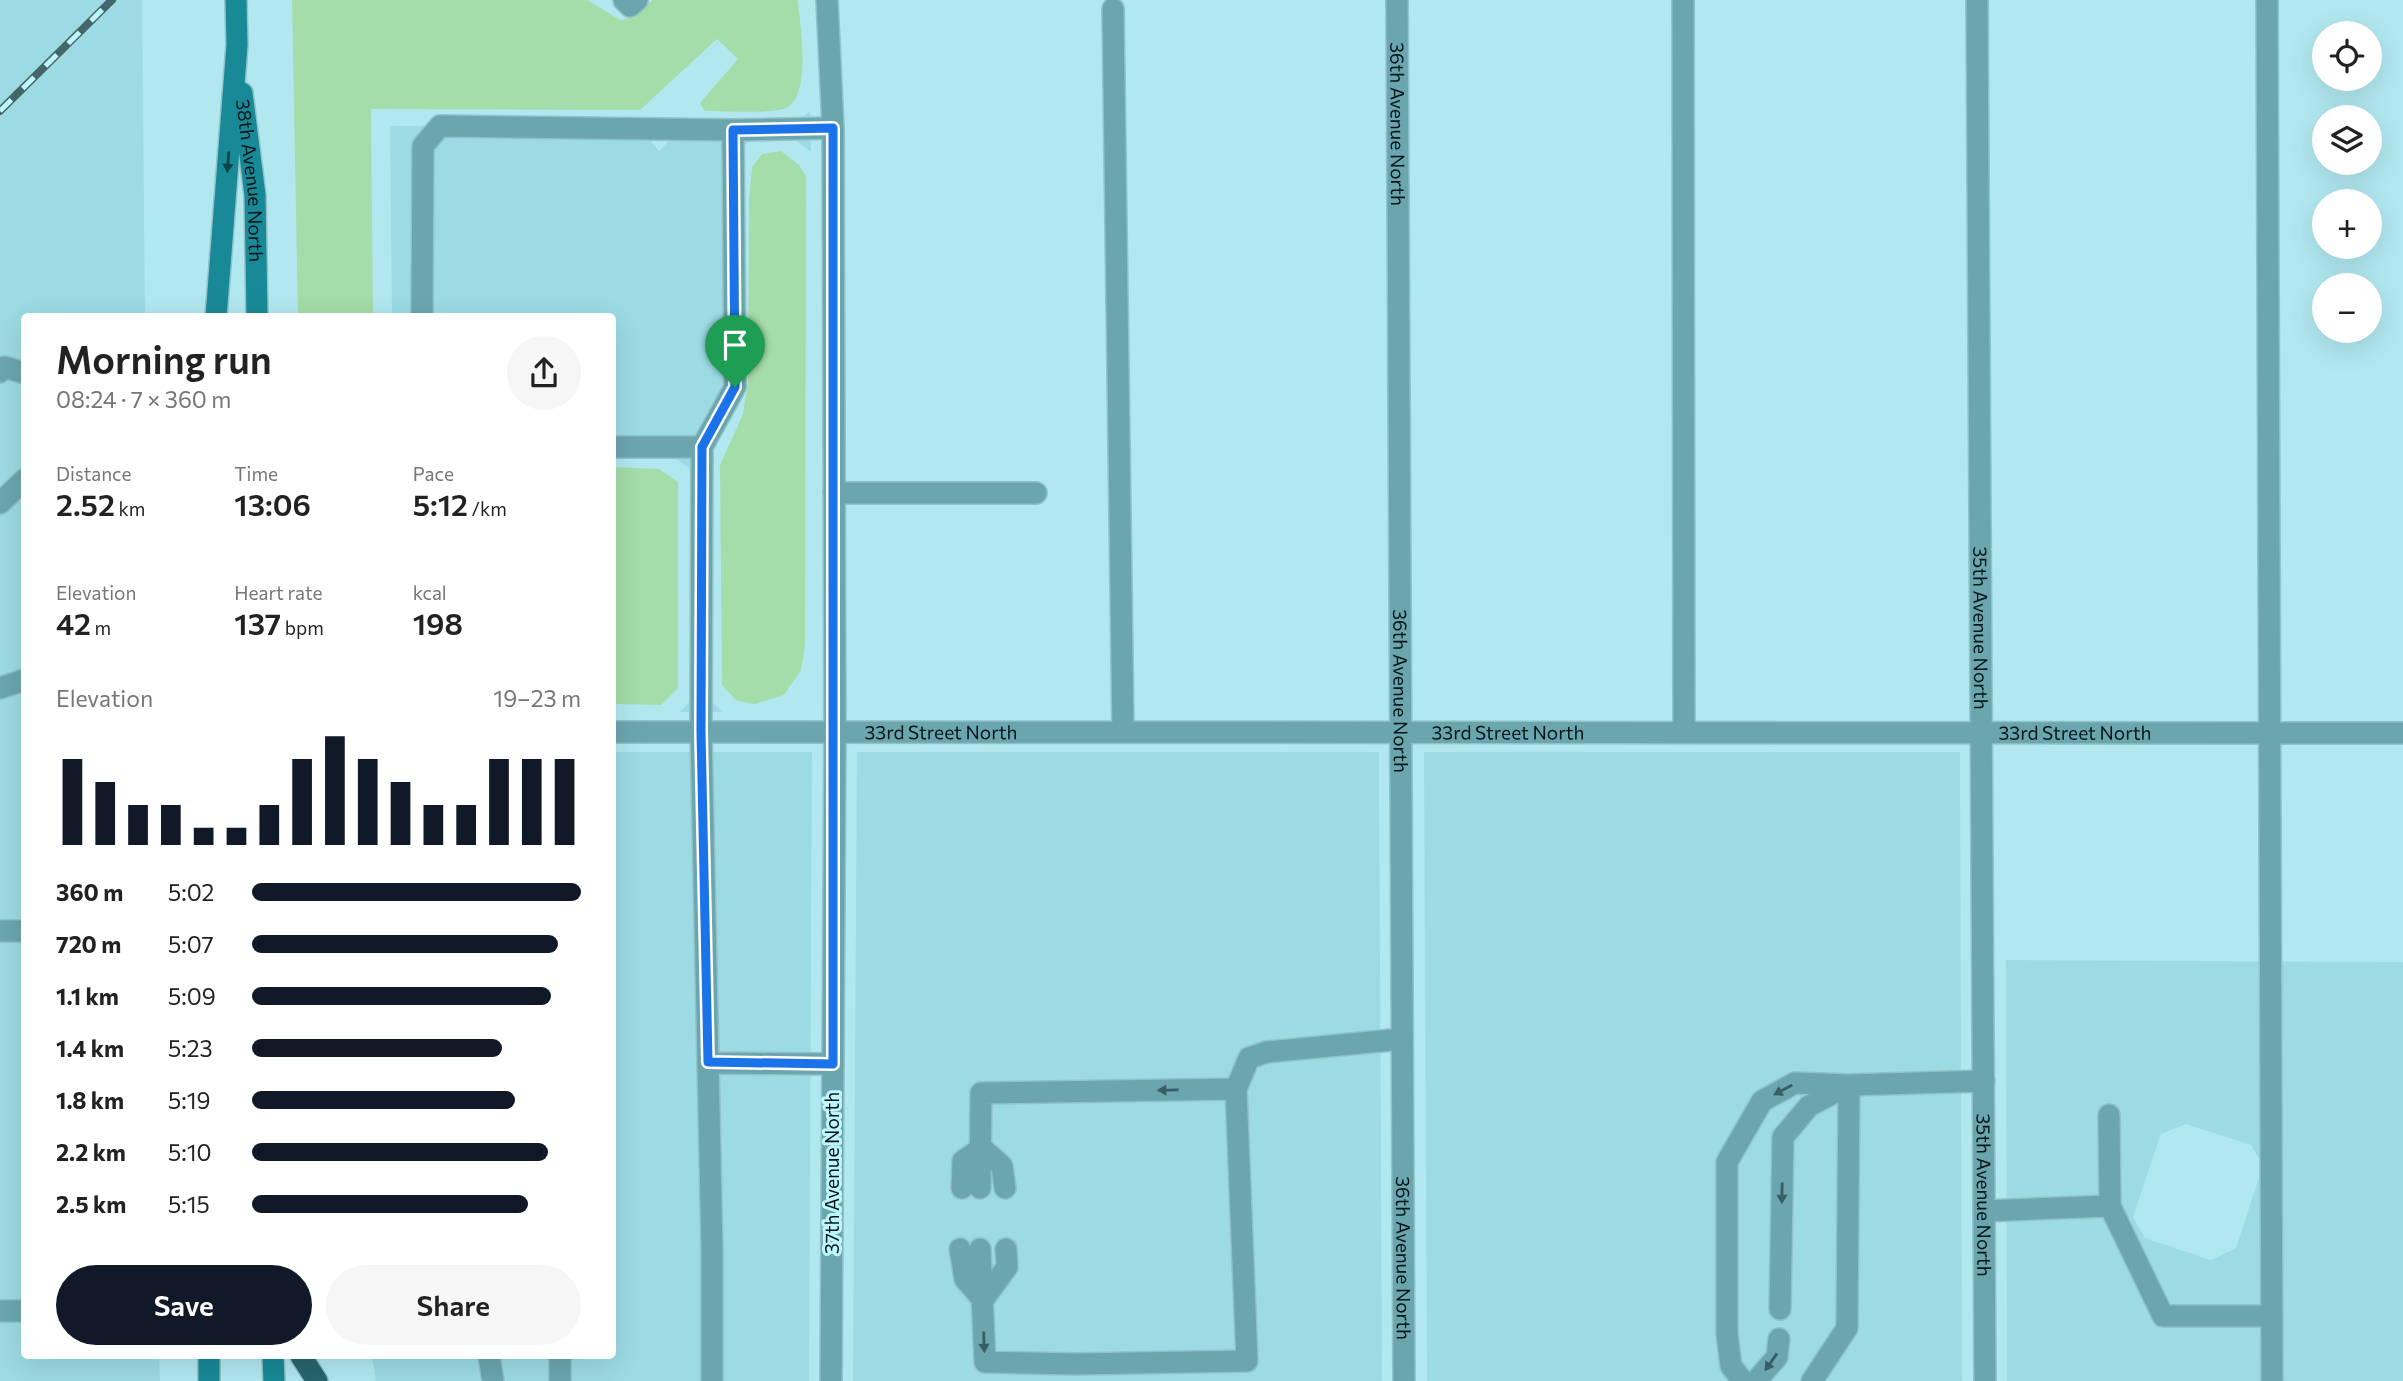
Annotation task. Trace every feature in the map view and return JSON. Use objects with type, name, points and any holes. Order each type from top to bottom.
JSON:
[{"type":"highway","points":[[303,1359],[317,1381]]},
{"type":"main road","name":"38th Avenue North","points":[[236,0],[237,45],[255,195],[257,313]]},
{"type":"main road","name":"38th Avenue North","points":[[216,313],[237,45]]},
{"type":"main road","points":[[209,1359],[209,1381]]},
{"type":"main road","points":[[273,1359],[274,1381]]},
{"type":"street","points":[[624,0],[630,6],[637,0]]},
{"type":"street","name":"37th Avenue North","points":[[827,0],[833,128],[835,732],[831,1381]]},
{"type":"street","name":"36th Avenue North","points":[[1397,0],[1404,1381]]},
{"type":"street","points":[[1683,0],[1684,732]]},
{"type":"street","name":"35th Avenue North","points":[[1977,0],[1985,1381]]},
{"type":"street","points":[[2267,0],[2272,1381]]},
{"type":"street","points":[[1113,9],[1123,732]]},
{"type":"street","points":[[422,313],[423,146],[440,126],[733,130],[833,128]]},
{"type":"street","points":[[712,1381],[701,732],[702,447],[735,387],[733,130]]},
{"type":"street","points":[[0,372],[5,367],[21,372]]},
{"type":"street","points":[[616,447],[702,447]]},
{"type":"street","points":[[0,503],[21,483]]},
{"type":"street","points":[[834,493],[1036,493]]},
{"type":"street","points":[[0,688],[21,681]]},
{"type":"street","name":"33rd Street North","points":[[616,732],[2403,733]]},
{"type":"street","points":[[0,931],[21,931]]},
{"type":"street","points":[[970,1250],[983,1300],[985,1362],[1076,1372],[1247,1361],[1237,1089],[1249,1058],[1267,1052],[1402,1039]]},
{"type":"street","points":[[708,1062],[833,1064]]},
{"type":"street","points":[[1743,1381],[1731,1366],[1727,1334],[1727,1162],[1762,1101],[1795,1083],[1849,1085],[1984,1081]]},
{"type":"street","points":[[1780,1309],[1783,1137],[1809,1106],[1849,1085]]},
{"type":"street","points":[[1812,1381],[1847,1328],[1849,1085]]},
{"type":"street","points":[[971,1188],[982,1148],[981,1093],[1237,1089]]},
{"type":"street","points":[[2109,1115],[2110,1206],[2163,1316],[2272,1315]]},
{"type":"street","points":[[982,1148],[1002,1166],[1005,1188]]},
{"type":"street","points":[[1984,1211],[2110,1206]]},
{"type":"street","points":[[983,1300],[1007,1266],[1006,1250]]},
{"type":"street","points":[[0,1311],[21,1311]]},
{"type":"street","points":[[1756,1381],[1777,1357],[1779,1339]]},
{"type":"street","points":[[489,1359],[493,1381]]},
{"type":"street","points":[[560,1359],[560,1381]]},
{"type":"shaded area","points":[[0,0],[142,0],[145,313],[21,313],[21,1359],[159,1359],[160,1381],[0,1381]]},
{"type":"shaded area","points":[[810,111],[811,152],[793,138],[758,137],[746,144],[736,158],[729,380],[701,465],[707,696],[722,712],[680,712],[692,699],[697,482],[689,468],[670,456],[616,450],[616,313],[392,313],[390,126],[640,127],[659,151],[690,120],[799,120]]},
{"type":"shaded area","points":[[616,752],[812,752],[809,1381],[376,1381],[372,1359],[616,1359]]},
{"type":"shaded area","points":[[857,752],[1379,752],[1382,1381],[853,1381]]},
{"type":"shaded area","points":[[1424,752],[1960,752],[1962,1381],[1427,1381]]},
{"type":"shaded area","points":[[2006,960],[2403,962],[2403,1381],[2007,1381]],"holes":[[[2186,1124],[2251,1145],[2263,1165],[2236,1248],[2211,1260],[2145,1238],[2133,1217],[2161,1134]]]},
{"type":"green space","points":[[292,0],[587,0],[622,21],[653,0],[798,0],[802,75],[794,101],[779,110],[705,111],[700,103],[738,59],[717,39],[640,110],[371,109],[373,313],[298,313]]},
{"type":"green space","points":[[781,151],[799,165],[806,176],[805,646],[801,670],[784,695],[755,704],[737,701],[722,685],[720,465],[743,414],[748,382],[749,199],[752,167],[762,154]]},
{"type":"green space","points":[[616,467],[659,469],[678,482],[678,688],[661,705],[616,704]]},
{"type":"railway","points":[[0,111],[112,0]]},
{"type":"route","points":[[833,128],[833,1064],[708,1062],[701,732],[702,447],[735,387],[733,130],[833,128]]}]
